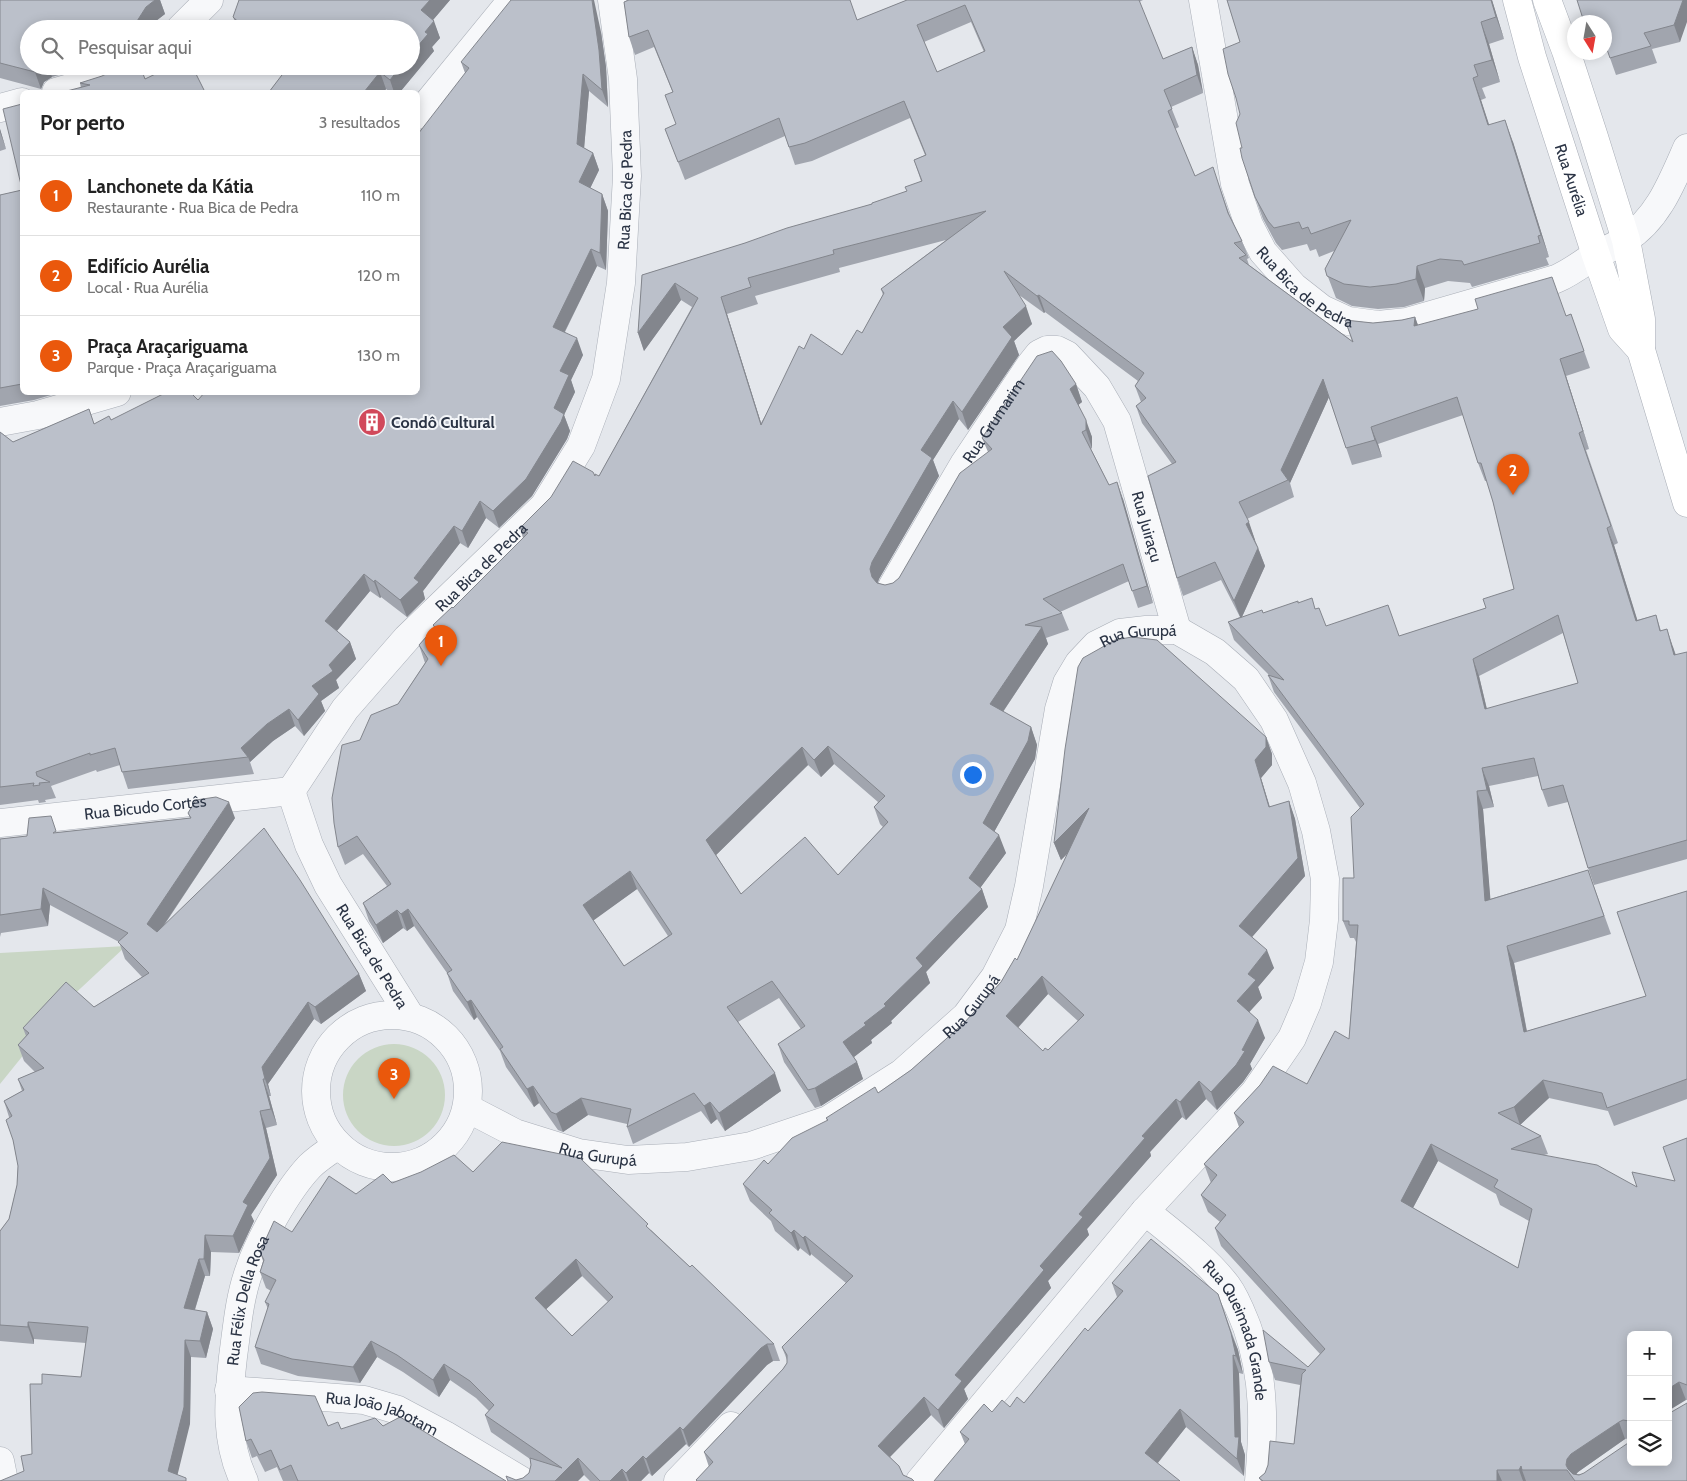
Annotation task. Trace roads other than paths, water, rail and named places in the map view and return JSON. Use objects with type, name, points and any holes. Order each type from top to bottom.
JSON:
[{"type":"street","points":[[189,20],[209,0]]},
{"type":"street","points":[[420,113],[512,0]]},
{"type":"street","name":"Rua Bica de Pedra","points":[[410,1016],[328,885],[309,845],[290,791],[345,709],[407,638],[544,506],[580,446],[606,379],[621,283],[627,176],[623,79],[612,0]]},
{"type":"street","name":"Rua Bica de Pedra","points":[[1203,0],[1235,184],[1249,225],[1263,252],[1294,287],[1322,309],[1348,321],[1378,325],[1407,322],[1568,274],[1596,255],[1626,240],[1646,224],[1668,191],[1687,148]]},
{"type":"street","name":"Rua Aurélia","points":[[1517,0],[1532,57],[1622,330],[1641,350]]},
{"type":"street","name":"Rua Aurélia","points":[[1547,0],[1566,51],[1626,240],[1641,319],[1641,350],[1687,503]]},
{"type":"street","points":[[63,90],[109,75]]},
{"type":"street","points":[[0,108],[20,103]]},
{"type":"street","name":"Rua Grumarim","points":[[892,587],[964,464],[1039,354],[1047,350],[1057,350],[1067,355],[1097,387],[1117,421]]},
{"type":"street","points":[[0,422],[38,415],[107,395]]},
{"type":"street","name":"Rua Juiraçu","points":[[1117,421],[1177,630]]},
{"type":"street","name":"Rua Gurupá","points":[[467,1108],[515,1133],[579,1153],[628,1160],[686,1157],[751,1146],[828,1120],[902,1073],[966,1016],[995,977],[1018,930],[1031,876],[1059,709],[1066,683],[1079,663],[1096,645],[1120,633],[1146,630],[1177,630],[1215,652],[1246,679],[1274,720],[1302,783],[1316,831],[1324,879],[1324,920],[1319,962],[1307,1003],[1292,1038],[1256,1092],[1145,1211],[920,1481]]},
{"type":"street","name":"Rua Bicudo Cortês","points":[[0,823],[290,791]]},
{"type":"street","points":[[382,1015],[410,1016],[432,1026],[451,1041],[463,1061],[469,1085],[467,1108],[458,1130],[444,1148],[424,1160],[402,1166],[378,1166],[356,1158],[338,1145],[322,1121],[315,1094],[320,1066],[334,1042],[355,1024],[382,1015]]},
{"type":"street","name":"Rua Félix Della Rosa","points":[[244,1481],[236,1463],[229,1420],[229,1390],[239,1308],[248,1271],[272,1222],[295,1186],[310,1166],[338,1145]]},
{"type":"street","name":"Rua Queimada Grande","points":[[1145,1211],[1206,1264],[1226,1285],[1238,1302],[1260,1373],[1263,1404],[1259,1481]]},
{"type":"street","name":"Rua João Jabotam","points":[[229,1390],[364,1400],[398,1410],[445,1435],[522,1481]]},
{"type":"street","points":[[678,1481],[745,1411]]},
{"type":"street","points":[[0,1461],[4,1481]]},
{"type":"place","name":"Condô Cultural","points":[[372,422]]},
{"type":"place","name":"Edifício Aurélia","points":[[1513,495]]},
{"type":"place","name":"Lanchonete da Kátia","points":[[441,666]]},
{"type":"place","name":"Praça Araçariguama","points":[[394,1099]]}]
